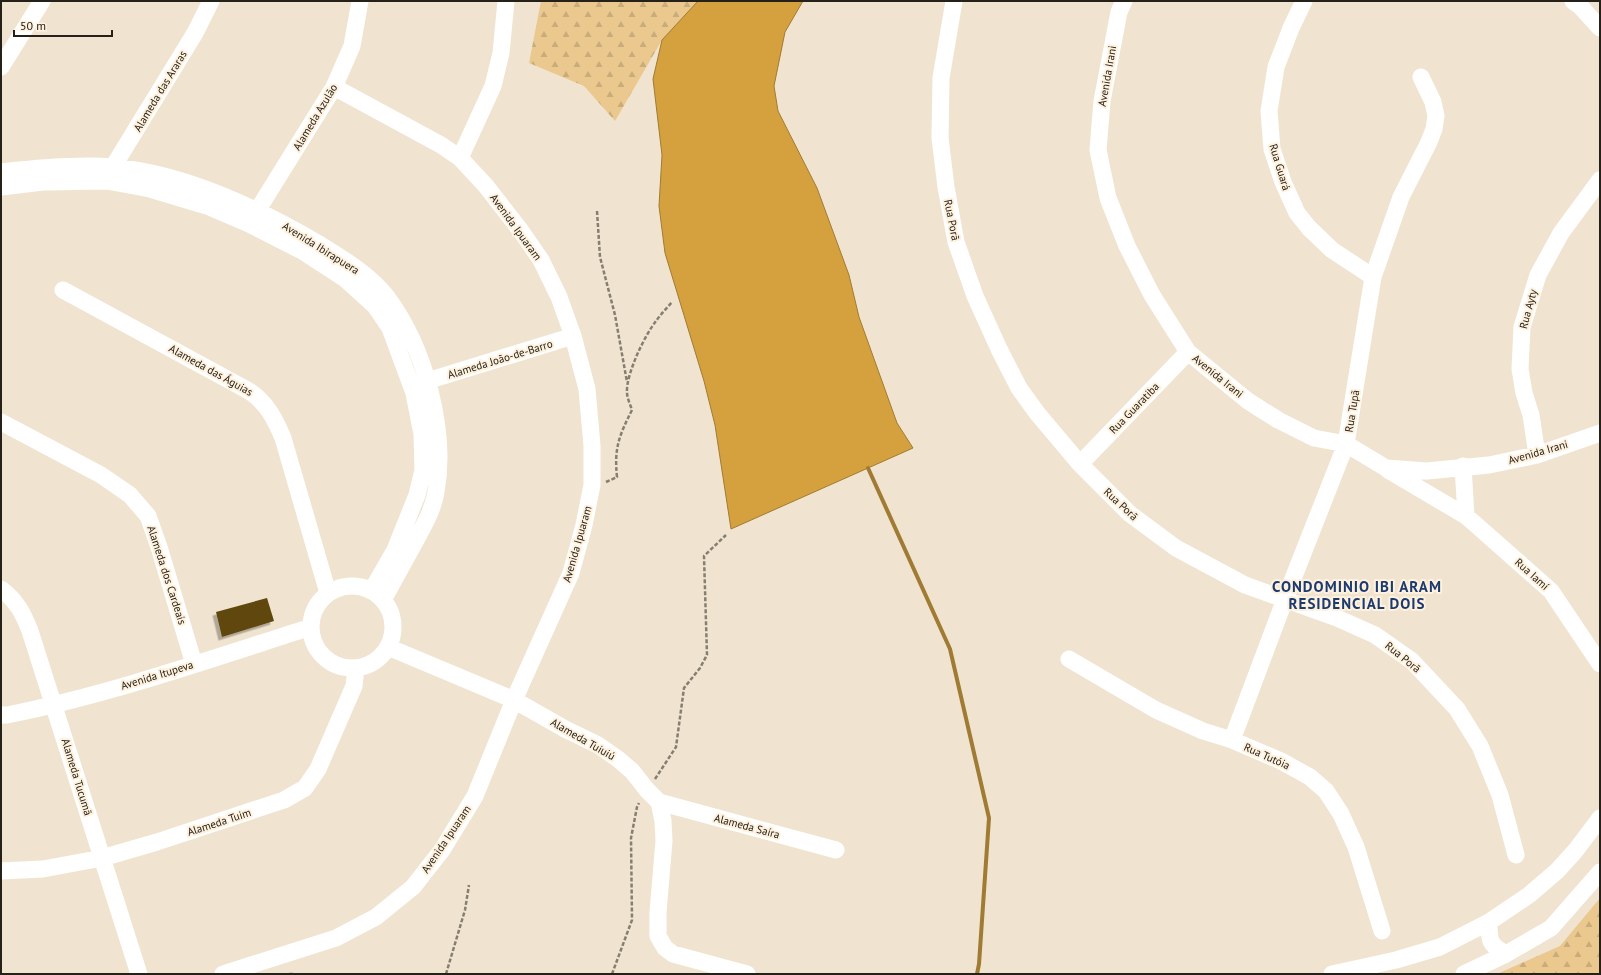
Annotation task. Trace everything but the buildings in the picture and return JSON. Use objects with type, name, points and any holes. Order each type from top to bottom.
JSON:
[{"type":"street","points":[[1,67],[42,1]]},
{"type":"street","name":"Alameda das Araras","points":[[110,174],[195,33],[211,1]]},
{"type":"street","name":"Alameda Azulão","points":[[254,217],[334,86],[352,46],[360,1]]},
{"type":"street","points":[[460,158],[493,86],[501,53],[506,1]]},
{"type":"street","name":"Rua Porã","points":[[954,1],[941,78],[940,138],[946,187],[956,242],[975,296],[999,349],[1019,388],[1037,413],[1080,464],[1130,514],[1176,548],[1245,585],[1337,618],[1375,636],[1412,661],[1457,710],[1480,746],[1500,795],[1516,855]]},
{"type":"street","name":"Avenida Irani","points":[[1124,1],[1120,12],[1102,101],[1098,150],[1108,198],[1127,246],[1152,295],[1188,352],[1248,401],[1278,420],[1314,438],[1346,444],[1386,468],[1426,471],[1463,466],[1489,465],[1537,455],[1600,433]]},
{"type":"street","name":"Rua Guará","points":[[1304,1],[1291,28],[1276,67],[1269,111],[1272,149],[1283,182],[1297,213],[1309,228],[1332,250],[1373,277]]},
{"type":"street","points":[[1573,1],[1580,6],[1600,28]]},
{"type":"street","name":"Rua Tupã","points":[[1232,740],[1285,599],[1346,444],[1373,277],[1402,197],[1434,129],[1436,116],[1432,102],[1421,77]]},
{"type":"street","name":"Avenida Ipuaram","points":[[223,974],[336,938],[376,917],[413,887],[442,850],[475,796],[514,700],[571,573],[584,525],[592,485],[592,446],[587,389],[573,336],[559,296],[541,260],[522,231],[486,186],[460,158],[441,145],[334,86]]},
{"type":"street","name":"Avenida Ibirapuera","points":[[1,172],[58,168],[110,174],[150,189],[207,206],[254,217],[346,260],[362,272],[381,291],[402,320],[412,341],[427,381],[438,431],[439,468],[436,494],[430,514],[377,595]]},
{"type":"street","name":"Avenida Ibirapuera","points":[[1,187],[110,174]]},
{"type":"street","name":"Rua Ayty","points":[[1537,455],[1520,369],[1522,327],[1538,275],[1561,233],[1600,180]]},
{"type":"street","name":"Avenida Ibirapuera","points":[[254,217],[344,278],[362,292],[375,306],[390,328],[414,393],[422,434],[423,470],[417,495],[377,595]]},
{"type":"street","name":"Alameda das Águias","points":[[63,290],[244,388],[258,397],[268,408],[275,418],[283,438],[328,593]]},
{"type":"street","name":"Alameda João-de-Barro","points":[[427,381],[573,336]]},
{"type":"street","name":"Rua Guaratiba","points":[[1080,464],[1188,352]]},
{"type":"street","name":"Alameda dos Cardeais","points":[[1,422],[101,475],[130,495],[148,516],[159,546],[194,664]]},
{"type":"street","points":[[1463,466],[1466,516]]},
{"type":"street","name":"Rua Iamí","points":[[1386,468],[1466,516],[1551,591],[1600,664]]},
{"type":"street","points":[[357,586],[377,595],[389,609],[393,620],[393,632],[388,646],[382,655],[370,664],[356,668],[339,666],[324,657],[315,643],[311,627],[313,614],[319,602],[328,593],[342,587],[357,586]]},
{"type":"street","name":"Alameda Tucumã","points":[[1,589],[10,596],[22,610],[30,631],[139,974]]},
{"type":"street","name":"Avenida Itupeva","points":[[1,715],[54,706],[311,627]]},
{"type":"street","name":"Alameda Tuiuiú","points":[[388,646],[514,700],[598,745],[632,771],[653,796],[663,821],[664,841],[658,936],[665,948],[673,954],[747,974]]},
{"type":"street","name":"Rua Tutóia","points":[[1069,659],[1156,710],[1203,732],[1232,740],[1287,764],[1310,777],[1326,791],[1341,814],[1356,847],[1382,931]]},
{"type":"street","name":"Alameda Tuim","points":[[1,871],[43,869],[102,858],[158,842],[284,800],[305,788],[318,770],[354,686],[356,668]]},
{"type":"street","name":"Alameda Saíra","points":[[653,796],[836,850]]},
{"type":"street","points":[[1332,974],[1396,960],[1440,947],[1489,922],[1529,895],[1557,871],[1594,832],[1600,818]]},
{"type":"street","points":[[1464,974],[1506,954],[1551,928],[1600,872]]},
{"type":"street","points":[[1489,922],[1490,942],[1495,948],[1506,954]]},
{"type":"path","points":[[592,485],[610,482],[616,477],[615,452],[622,431],[632,410],[627,393],[627,383],[617,322],[600,258],[597,211]]},
{"type":"path","points":[[627,383],[643,342],[655,321],[672,302]]},
{"type":"path","points":[[612,974],[632,920],[631,838],[637,807],[653,796],[676,747],[684,688],[700,668],[707,655],[704,556],[726,535]]},
{"type":"path","points":[[446,974],[465,910],[469,884]]},
{"type":"green space","points":[[541,1],[698,1],[662,40],[615,121],[584,86],[529,63]]},
{"type":"green space","points":[[1600,898],[1600,974],[1497,974],[1560,946]]},
{"type":"shaded area","points":[[698,1],[803,1],[785,32],[774,86],[778,111],[817,188],[849,275],[859,317],[897,423],[913,448],[731,529],[715,425],[704,381],[665,253],[659,206],[662,155],[653,79],[662,40]]},
{"type":"waterway","points":[[868,468],[950,649],[989,818],[979,964],[977,974]]},
{"type":"district","name":"CONDOMINIO IBI ARAM RESIDENCIAL DOIS","points":[[1357,594]]}]
